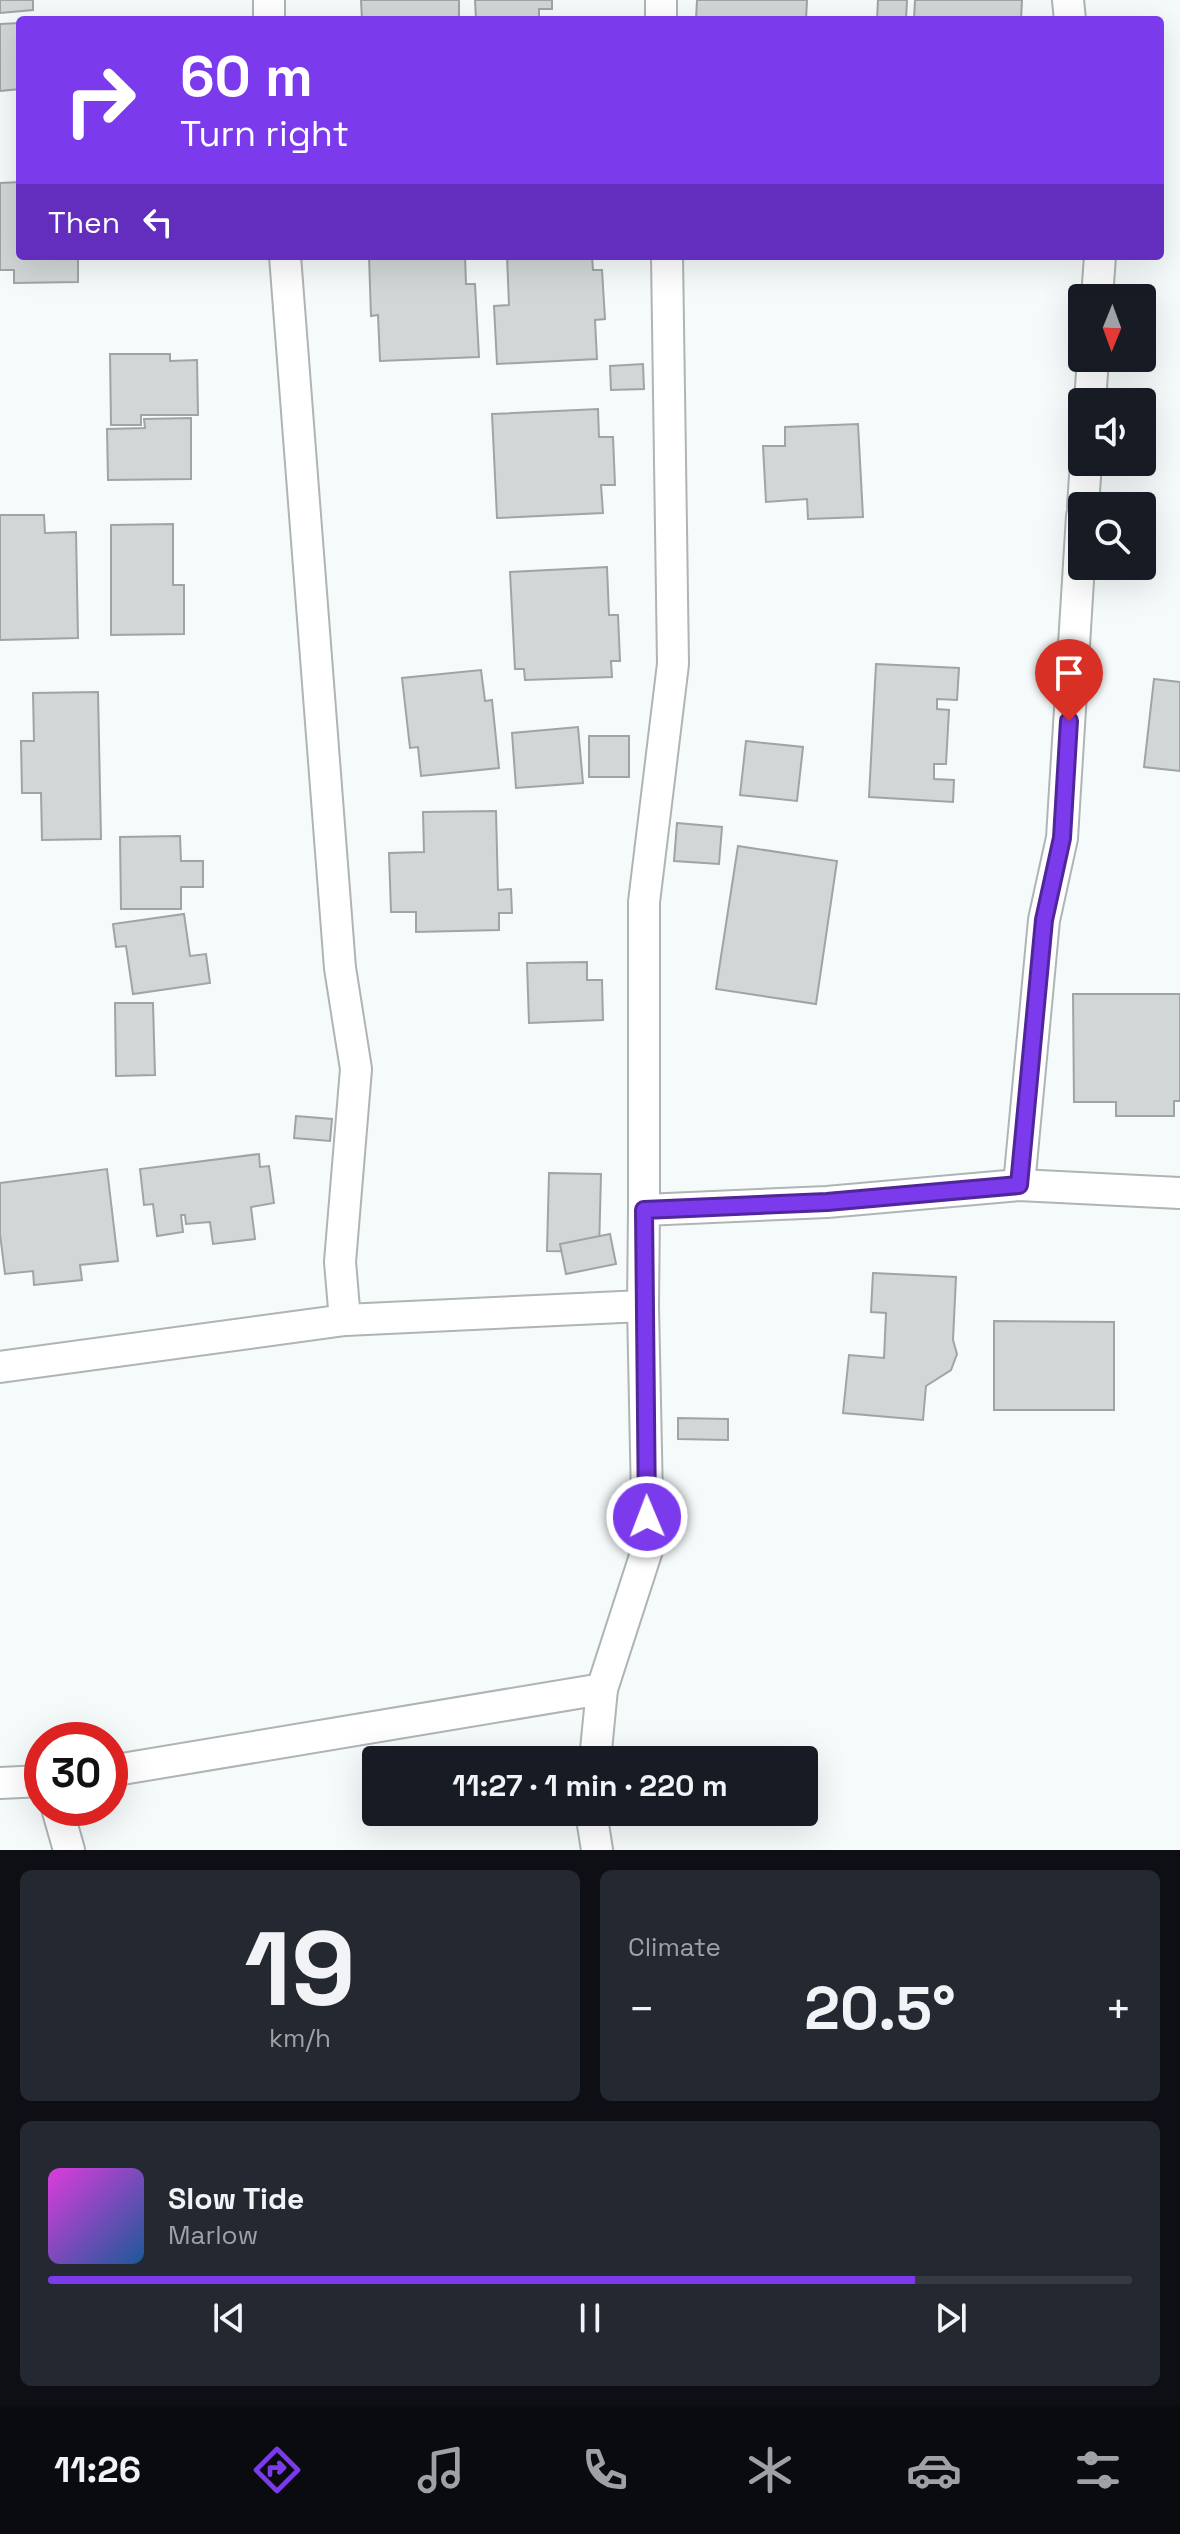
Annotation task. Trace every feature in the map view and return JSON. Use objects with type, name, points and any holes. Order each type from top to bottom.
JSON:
[{"type":"street","points":[[285,260],[340,968],[356,1069],[340,1262],[345,1320]]},
{"type":"street","points":[[596,1746],[602,1689],[648,1547],[643,1306],[644,902],[673,664],[667,260]]},
{"type":"street","points":[[1098,284],[1100,260]]},
{"type":"street","points":[[1019,1185],[1044,920],[1062,838],[1078,580]]},
{"type":"street","points":[[644,1210],[827,1202],[1019,1185],[1180,1193]]},
{"type":"street","points":[[0,1367],[345,1320],[643,1306]]},
{"type":"street","points":[[128,1768],[602,1689]]},
{"type":"street","points":[[0,1783],[24,1782]]},
{"type":"street","points":[[62,1826],[69,1850]]},
{"type":"street","points":[[593,1826],[597,1850]]},
{"type":"building","points":[[0,0],[33,0],[33,10],[0,13]]},
{"type":"building","points":[[361,0],[459,0],[459,16],[362,16]]},
{"type":"building","points":[[475,0],[552,0],[552,9],[539,9],[539,16],[476,16]]},
{"type":"building","points":[[697,0],[807,0],[806,16],[696,16]]},
{"type":"building","points":[[878,0],[907,0],[906,16],[877,16]]},
{"type":"building","points":[[915,0],[1022,0],[1021,16],[914,16]]},
{"type":"building","points":[[16,23],[16,89],[0,91],[0,24]]},
{"type":"building","points":[[16,182],[16,260],[78,260],[78,282],[14,283],[14,270],[0,270],[0,183]]},
{"type":"building","points":[[369,260],[465,260],[466,284],[475,284],[479,357],[380,361],[378,315],[371,316]]},
{"type":"building","points":[[507,260],[592,260],[593,270],[602,270],[605,319],[595,320],[597,359],[497,364],[494,306],[509,305]]},
{"type":"building","points":[[110,354],[170,354],[170,361],[197,360],[198,415],[141,415],[141,425],[111,425]]},
{"type":"building","points":[[643,364],[644,389],[611,390],[610,366]]},
{"type":"building","points":[[598,409],[599,437],[613,437],[615,485],[601,485],[603,513],[497,518],[492,414]]},
{"type":"building","points":[[191,418],[191,479],[108,480],[107,429],[145,428],[144,419]]},
{"type":"building","points":[[858,424],[863,517],[808,519],[807,499],[766,502],[763,446],[785,446],[785,427]]},
{"type":"building","points":[[0,515],[44,515],[45,533],[76,532],[78,638],[0,640]]},
{"type":"building","points":[[173,524],[173,585],[184,585],[184,634],[111,635],[111,525]]},
{"type":"building","points":[[607,567],[609,615],[618,615],[620,661],[611,661],[612,677],[525,680],[524,669],[515,669],[510,572]]},
{"type":"building","points":[[876,664],[959,668],[957,700],[937,699],[937,709],[949,710],[946,764],[934,764],[934,779],[954,780],[953,802],[869,797]]},
{"type":"building","points":[[481,670],[485,701],[492,700],[499,768],[421,776],[418,747],[410,748],[402,678]]},
{"type":"building","points":[[1154,679],[1180,682],[1180,771],[1144,767]]},
{"type":"building","points":[[98,692],[101,839],[42,840],[41,793],[22,793],[21,741],[34,741],[33,693]]},
{"type":"building","points":[[578,727],[583,783],[516,788],[512,733]]},
{"type":"building","points":[[589,736],[629,736],[629,777],[589,777]]},
{"type":"building","points":[[746,741],[803,747],[797,801],[740,795]]},
{"type":"building","points":[[496,811],[498,890],[511,889],[512,913],[499,913],[499,930],[416,932],[416,912],[391,912],[389,853],[424,852],[423,812]]},
{"type":"building","points":[[677,823],[722,827],[719,864],[674,861]]},
{"type":"building","points":[[180,836],[181,861],[203,861],[203,887],[181,887],[181,909],[121,909],[120,837]]},
{"type":"building","points":[[738,846],[837,861],[816,1004],[716,989]]},
{"type":"building","points":[[184,914],[190,956],[206,954],[210,983],[133,994],[126,946],[116,947],[113,924]]},
{"type":"building","points":[[587,962],[587,980],[602,980],[603,1020],[529,1023],[527,963]]},
{"type":"building","points":[[1073,994],[1180,994],[1180,1101],[1174,1101],[1174,1116],[1116,1116],[1116,1102],[1074,1102]]},
{"type":"building","points":[[115,1003],[153,1003],[155,1075],[116,1076]]},
{"type":"building","points":[[296,1116],[332,1119],[330,1141],[294,1138]]},
{"type":"building","points":[[259,1154],[260,1167],[269,1166],[274,1203],[251,1207],[255,1239],[213,1244],[210,1222],[186,1224],[185,1215],[181,1215],[183,1232],[157,1236],[153,1204],[144,1205],[140,1169]]},
{"type":"building","points":[[107,1169],[118,1261],[80,1265],[82,1280],[34,1285],[33,1271],[5,1274],[0,1234],[0,1183]]},
{"type":"building","points":[[549,1173],[601,1174],[599,1252],[547,1251]]},
{"type":"building","points":[[610,1234],[616,1264],[566,1274],[560,1244]]},
{"type":"building","points":[[873,1273],[956,1277],[953,1340],[957,1354],[951,1370],[926,1386],[923,1420],[843,1413],[849,1355],[884,1358],[886,1313],[871,1312]]},
{"type":"building","points":[[994,1321],[1114,1322],[1114,1410],[994,1410]]},
{"type":"building","points":[[678,1418],[728,1419],[728,1440],[678,1439]]},
{"type":"route","points":[[647,1517],[644,1210],[827,1202],[1019,1185],[1044,920],[1062,838],[1069,721]]}]
